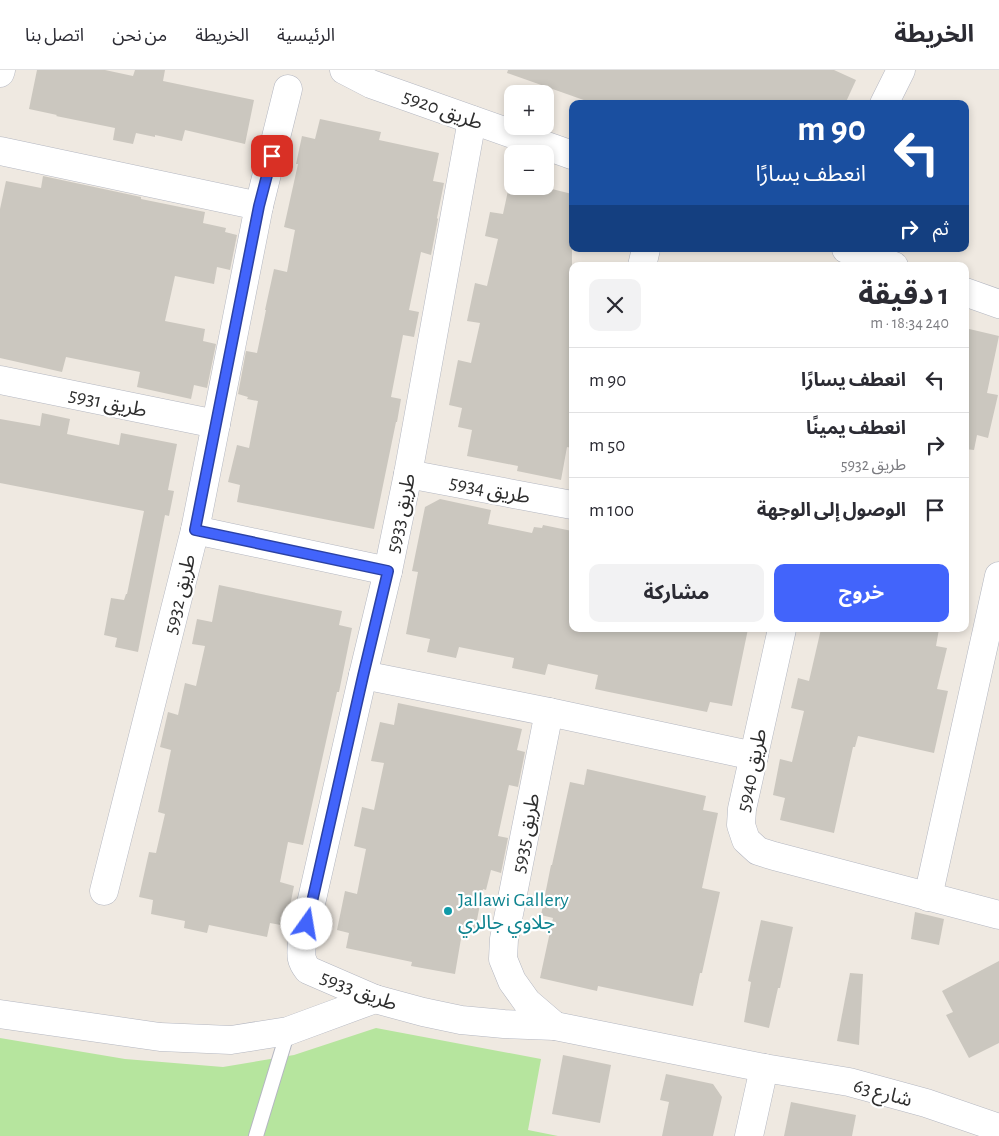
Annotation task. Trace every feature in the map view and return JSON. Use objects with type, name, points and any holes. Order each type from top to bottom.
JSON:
[{"type":"street","name":"طريق 5920","points":[[344,70],[371,84],[395,81],[472,120],[569,154]]},
{"type":"street","points":[[886,100],[901,70]]},
{"type":"street","name":"طريق 5932","points":[[104,891],[195,530],[259,206],[288,90]]},
{"type":"street","name":"طريق 5933","points":[[472,120],[408,474],[388,571],[301,953],[302,962],[308,970],[375,999],[424,1012],[461,1020],[555,1026],[764,1068]]},
{"type":"street","points":[[0,151],[259,206]]},
{"type":"street","points":[[854,252],[883,262]]},
{"type":"street","points":[[969,293],[999,304]]},
{"type":"street","name":"طريق 5931","points":[[0,380],[216,424]]},
{"type":"street","name":"طريق 5934","points":[[408,474],[569,504]]},
{"type":"street","points":[[195,530],[388,571]]},
{"type":"street","points":[[928,897],[999,576]]},
{"type":"street","name":"طريق 5940","points":[[781,632],[742,808],[740,824],[746,840],[758,851],[999,915]]},
{"type":"street","points":[[363,676],[549,712],[754,756]]},
{"type":"street","name":"طريق 5935","points":[[549,712],[504,939],[503,960],[512,981],[527,1002],[555,1026]]},
{"type":"street","points":[[0,1014],[160,1037],[231,1040],[288,1031],[375,999]]},
{"type":"street","points":[[749,1136],[764,1068]]},
{"type":"street","name":"شارع 63","points":[[764,1068],[849,1082],[926,1103],[999,1128]]},
{"type":"lane","points":[[256,1136],[288,1031]]},
{"type":"green space","points":[[376,1028],[541,1059],[528,1130],[558,1136],[0,1136],[0,1038],[125,1059],[223,1067],[294,1055]]},
{"type":"building","points":[[37,70],[105,70],[133,76],[135,70],[165,70],[163,81],[254,100],[245,144],[185,130],[182,141],[136,133],[133,144],[113,140],[115,128],[29,109]]},
{"type":"building","points":[[508,70],[834,70],[856,80],[847,100],[584,100],[554,90],[554,85],[541,85],[507,73]]},
{"type":"building","points":[[320,119],[381,132],[379,140],[439,153],[433,181],[444,183],[431,255],[421,252],[409,310],[419,312],[414,337],[403,335],[391,397],[401,399],[374,529],[237,502],[240,485],[228,482],[237,445],[249,448],[258,401],[247,399],[248,397],[238,394],[246,351],[257,353],[274,269],[287,272],[295,230],[284,227],[298,164],[296,164],[302,136],[315,139]]},
{"type":"building","points":[[43,176],[205,212],[203,223],[226,228],[225,232],[237,235],[230,270],[217,267],[214,284],[175,276],[165,321],[205,329],[203,341],[216,344],[207,388],[194,385],[191,399],[137,387],[140,372],[66,357],[62,372],[0,358],[0,209],[6,181],[41,188]]},
{"type":"building","points":[[554,190],[569,193],[569,252],[572,252],[572,262],[569,262],[569,447],[567,447],[561,480],[517,471],[518,466],[467,456],[472,430],[458,427],[462,408],[449,405],[458,360],[471,363],[480,323],[467,321],[475,283],[487,286],[498,239],[485,236],[490,212],[503,214],[507,195],[554,195]]},
{"type":"building","points":[[969,329],[999,336],[987,393],[998,395],[988,438],[977,435],[974,450],[969,449]]},
{"type":"building","points":[[42,413],[70,419],[67,434],[119,445],[121,433],[177,444],[168,490],[174,491],[169,516],[165,515],[138,652],[115,647],[117,638],[104,635],[111,598],[124,600],[127,594],[144,511],[0,483],[0,419],[40,426]]},
{"type":"building","points":[[440,499],[491,510],[488,524],[532,533],[534,527],[542,528],[543,525],[569,530],[569,632],[747,632],[732,706],[710,702],[707,712],[595,689],[598,675],[548,664],[545,675],[512,668],[514,658],[459,647],[456,658],[427,652],[430,639],[406,634],[418,572],[412,571],[425,507]]},
{"type":"building","points":[[219,585],[342,611],[339,625],[352,628],[303,845],[288,842],[280,882],[294,886],[286,926],[270,923],[267,937],[209,925],[207,933],[184,928],[185,921],[151,914],[153,900],[139,897],[149,852],[156,853],[165,814],[158,812],[171,750],[160,747],[168,712],[178,715],[185,683],[196,686],[205,646],[192,644],[197,619],[212,622]]},
{"type":"building","points":[[820,632],[938,632],[936,646],[947,648],[937,689],[948,691],[934,753],[858,736],[855,747],[853,747],[834,833],[780,820],[785,798],[773,795],[780,759],[792,762],[804,711],[791,708],[798,678],[809,681]]},
{"type":"building","points":[[398,703],[522,729],[517,750],[525,752],[518,787],[509,785],[498,836],[508,838],[501,873],[491,870],[486,890],[483,889],[475,930],[463,927],[455,974],[411,966],[412,962],[346,948],[349,933],[337,930],[345,891],[357,894],[366,849],[354,846],[362,807],[374,810],[384,763],[371,761],[380,722],[394,725]]},
{"type":"building","points":[[587,769],[706,796],[703,810],[718,813],[702,888],[720,892],[693,1006],[598,986],[597,991],[540,978],[553,918],[541,915],[551,865],[570,782],[584,785]]},
{"type":"building","points":[[915,912],[944,919],[939,945],[911,939]]},
{"type":"building","points":[[761,920],[793,927],[769,1028],[744,1022],[751,982],[748,981]]},
{"type":"building","points":[[999,961],[999,1043],[969,1058],[946,1015],[953,1012],[942,991]]},
{"type":"building","points":[[850,973],[863,974],[859,1045],[837,1041]]},
{"type":"building","points":[[563,1055],[611,1065],[600,1123],[552,1114]]},
{"type":"building","points":[[666,1074],[713,1084],[722,1097],[713,1136],[662,1136],[669,1102],[660,1100]]},
{"type":"building","points":[[791,1102],[856,1115],[852,1136],[784,1136]]},
{"type":"place","name":"Jallawi Gallery جلاوي جالري","points":[[448,911]]},
{"type":"route","points":[[272,156],[259,206],[195,530],[388,571],[307,924]]}]
